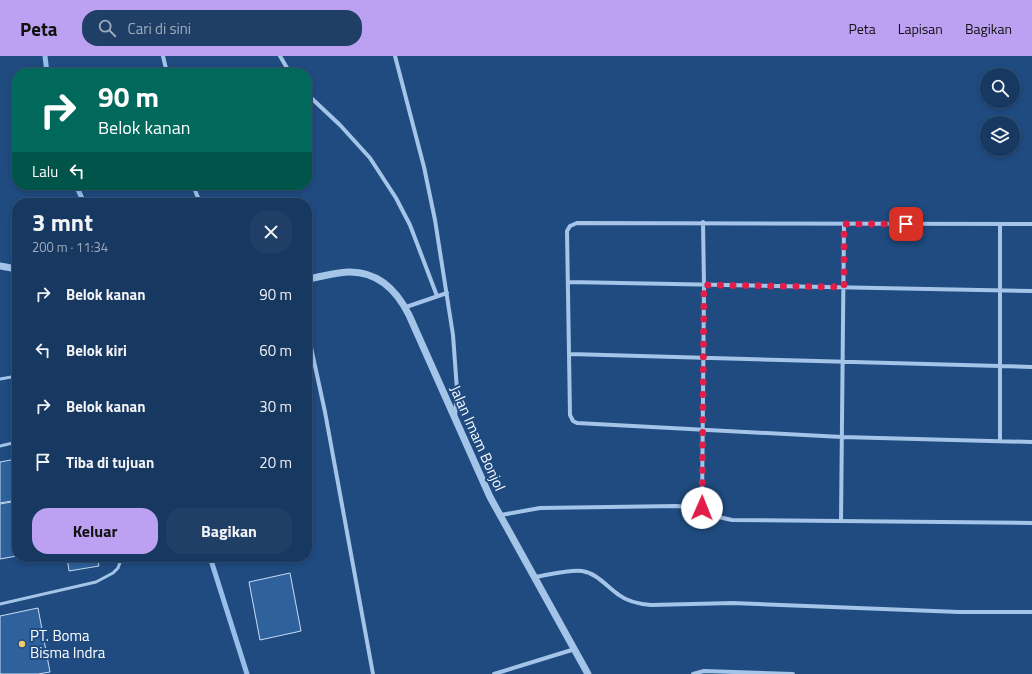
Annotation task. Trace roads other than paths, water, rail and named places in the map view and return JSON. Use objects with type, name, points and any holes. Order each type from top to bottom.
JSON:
[{"type":"street","points":[[163,56],[165,68]]},
{"type":"street","points":[[280,56],[287,68]]},
{"type":"street","points":[[395,56],[424,167],[435,220],[453,335],[457,377],[455,419]]},
{"type":"street","points":[[312,99],[340,125],[370,158],[396,198],[410,225],[437,296]]},
{"type":"street","points":[[702,508],[704,358],[703,222]]},
{"type":"street","points":[[1032,224],[703,222],[577,223],[570,226],[568,231],[570,415],[573,421],[577,424],[842,437],[1032,442]]},
{"type":"street","points":[[841,521],[844,224]]},
{"type":"street","points":[[1000,224],[1000,441]]},
{"type":"street","points":[[0,266],[12,268]]},
{"type":"street","name":"Jalan Imam Bonjol","points":[[312,279],[350,272],[372,276],[393,290],[402,300],[490,497],[588,674]]},
{"type":"street","points":[[569,282],[1032,291]]},
{"type":"street","points":[[406,307],[447,293]]},
{"type":"street","points":[[312,352],[325,412],[373,674]]},
{"type":"street","points":[[570,354],[1032,367]]},
{"type":"street","points":[[501,515],[540,508],[676,506],[702,508],[714,516],[732,520],[1032,524]]},
{"type":"street","points":[[535,577],[582,571],[592,574],[618,595],[627,600],[639,604],[651,605],[733,603],[959,612],[1032,612]]},
{"type":"street","points":[[494,674],[575,649]]},
{"type":"street","points":[[693,674],[704,671],[793,674]]},
{"type":"lane","points":[[0,379],[12,377]]},
{"type":"lane","points":[[0,446],[12,443]]},
{"type":"lane","points":[[0,604],[96,582],[113,573],[118,568],[120,562]]},
{"type":"waterway","points":[[45,56],[46,68]]},
{"type":"waterway","points":[[78,190],[82,198]]},
{"type":"waterway","points":[[212,562],[247,674]]},
{"type":"place","name":"PT. Boma Bisma Indra","points":[[22,644]]}]
